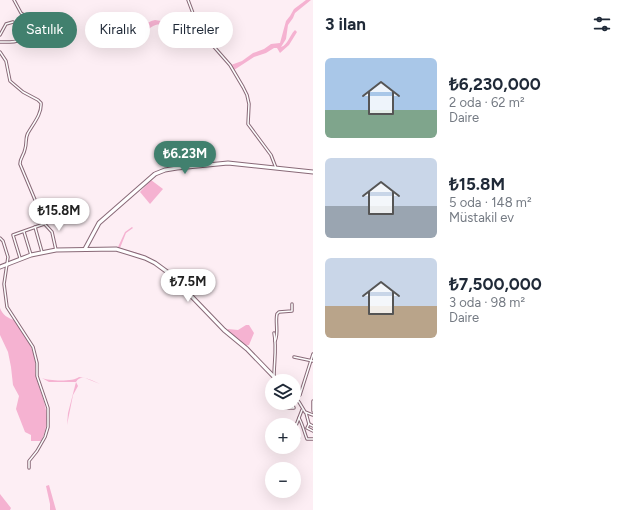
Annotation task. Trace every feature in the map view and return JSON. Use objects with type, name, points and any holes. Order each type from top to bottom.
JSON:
[{"type":"street","points":[[14,0],[20,12]]},
{"type":"street","points":[[188,0],[197,24],[208,40],[230,65],[247,94],[249,104],[248,124],[271,156],[276,168]]},
{"type":"street","points":[[0,35],[6,24],[12,22]]},
{"type":"street","points":[[0,42],[12,42]]},
{"type":"street","points":[[0,52],[6,61],[10,81],[23,92],[41,103],[36,119],[26,138],[26,147],[20,162],[38,206],[41,220],[52,232],[56,250]]},
{"type":"street","points":[[84,249],[99,223],[160,171],[228,163],[313,172]]},
{"type":"street","points":[[20,258],[13,235],[44,224]]},
{"type":"street","points":[[35,227],[42,252]]},
{"type":"street","points":[[24,232],[31,255]]},
{"type":"street","points":[[0,238],[3,241],[8,257],[4,284],[7,306],[26,334],[34,351],[37,363],[37,376],[48,408],[49,418],[45,437],[30,461],[29,468]]},
{"type":"street","points":[[0,267],[20,258],[56,250],[108,248],[135,254],[159,265],[179,282],[224,330],[247,349],[271,374]]},
{"type":"street","points":[[274,374],[277,336],[276,315],[279,312],[292,311],[292,304]]},
{"type":"street","points":[[274,333],[276,341]]},
{"type":"street","points":[[301,392],[313,354]]},
{"type":"street","points":[[294,357],[312,360]]},
{"type":"street","points":[[313,402],[313,412]]},
{"type":"street","points":[[299,418],[302,410],[313,415]]},
{"type":"street","points":[[306,413],[309,424],[307,428],[313,431]]},
{"type":"street","points":[[301,423],[307,439],[313,439]]},
{"type":"street","points":[[309,424],[313,426]]},
{"type":"shaded area","points":[[306,0],[311,0],[295,13],[288,25],[286,39],[281,47],[295,30],[297,32],[289,45],[280,53],[277,48],[274,48],[266,53],[254,57],[234,70],[231,65],[242,61],[253,53],[264,49],[271,44],[280,43],[286,21],[294,9]]},
{"type":"shaded area","points":[[158,20],[158,24],[150,28],[151,21]]},
{"type":"shaded area","points":[[151,180],[163,189],[150,204],[140,192]]},
{"type":"shaded area","points":[[132,227],[133,228],[126,233],[120,248],[141,255],[112,247],[118,247],[125,232]]},
{"type":"shaded area","points":[[0,308],[6,316],[15,320],[34,355],[35,374],[46,408],[47,416],[47,424],[41,441],[31,441],[31,435],[25,432],[16,409],[19,396],[13,385],[8,352],[0,335]]},
{"type":"shaded area","points":[[246,325],[249,325],[254,333],[249,345],[245,346],[227,331],[228,329],[238,330]]},
{"type":"shaded area","points":[[79,377],[85,378],[78,379],[76,382],[49,382],[42,378],[50,380],[72,380]]},
{"type":"shaded area","points":[[76,382],[78,386],[73,395],[67,425],[68,413]]},
{"type":"shaded area","points":[[49,485],[56,510],[50,510],[46,486]]},
{"type":"shaded area","points":[[0,494],[11,508],[10,510],[0,510]]}]
